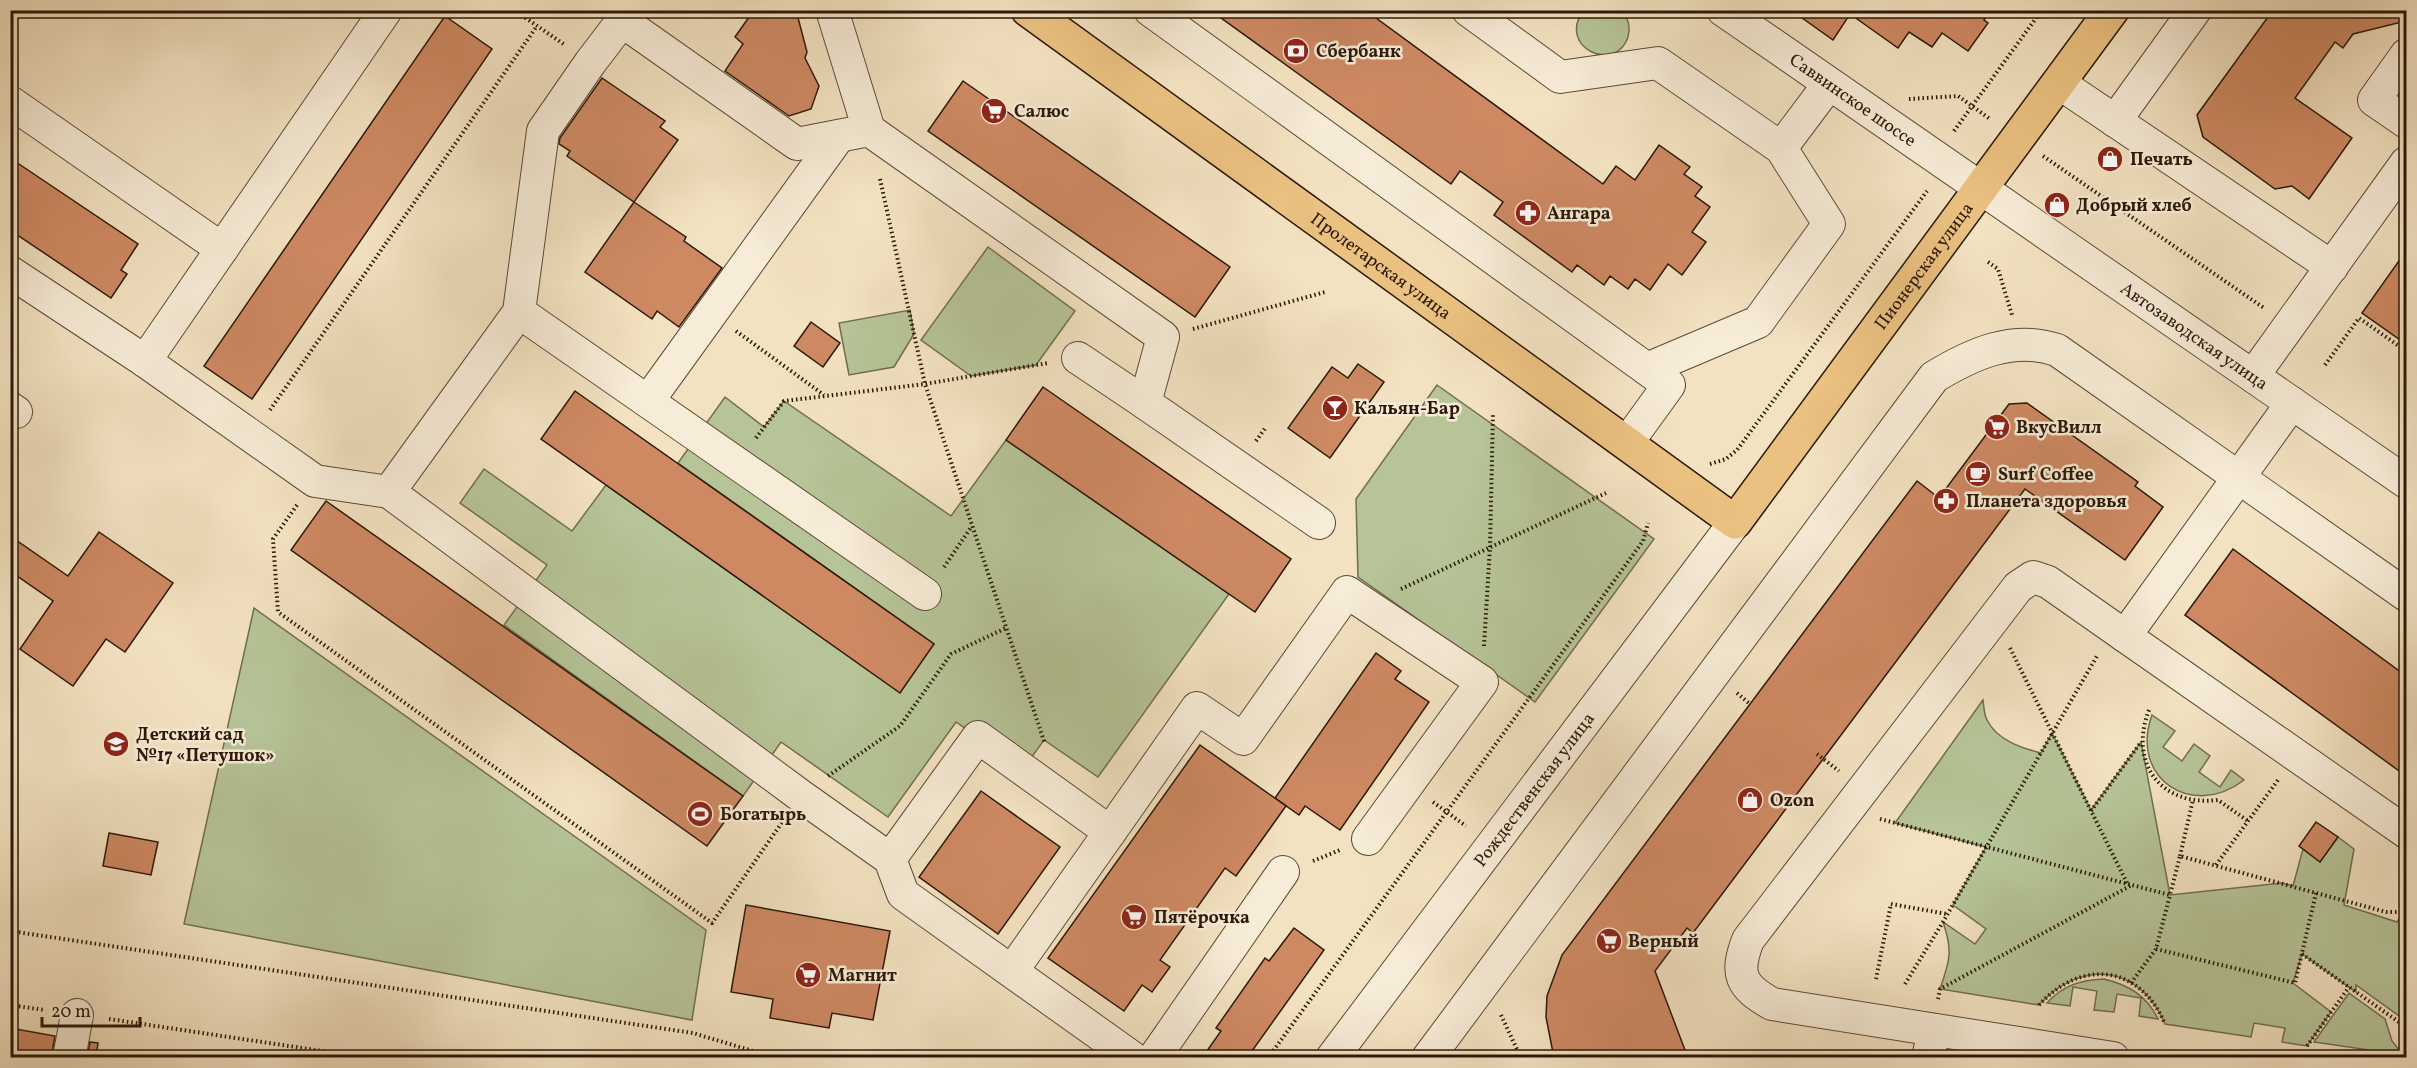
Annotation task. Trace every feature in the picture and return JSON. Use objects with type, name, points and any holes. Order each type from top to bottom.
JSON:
[{"type":"main road","name":"Пролетарская улица","points":[[1028,10],[1736,522]]},
{"type":"main road","name":"Пионерская улица","points":[[1736,522],[2112,10]]},
{"type":"street","points":[[146,361],[386,10]]},
{"type":"street","points":[[831,10],[869,130],[1163,337],[1145,403]]},
{"type":"street","points":[[1150,10],[1669,385],[1627,443]]},
{"type":"street","points":[[1468,10],[1560,77],[1658,63],[1781,148],[1828,224],[1758,322],[1647,369]]},
{"type":"street","name":"Саввинское шоссе","points":[[1723,10],[1982,189]]},
{"type":"street","points":[[2115,121],[2195,10]]},
{"type":"street","points":[[389,492],[519,312],[543,131],[622,16],[797,144],[869,130]]},
{"type":"street","points":[[2406,55],[2374,100],[2406,122]]},
{"type":"street","points":[[2059,83],[2332,267]]},
{"type":"street","points":[[1781,148],[1829,84]]},
{"type":"street","points":[[10,102],[222,249]]},
{"type":"street","points":[[648,401],[838,136]]},
{"type":"street","points":[[2253,376],[2406,163]]},
{"type":"street","name":"Автозаводская улица","points":[[1982,189],[2406,482]]},
{"type":"street","points":[[10,272],[146,361],[315,481],[389,492],[890,859],[903,894],[1133,1058]]},
{"type":"street","points":[[519,312],[925,594]]},
{"type":"street","points":[[1428,1058],[1934,377],[1975,355],[2000,346],[2022,344],[2040,344],[2057,350],[2406,595]]},
{"type":"street","points":[[1078,357],[1319,523]]},
{"type":"street","points":[[2119,632],[2292,403]]},
{"type":"street","name":"Рождественская улица","points":[[1332,1058],[1736,522]]},
{"type":"street","points":[[2114,1058],[1931,1043],[1772,1004],[1755,995],[1743,980],[1740,961],[1748,940],[2018,586],[2033,577],[2048,582],[2406,832]]},
{"type":"street","points":[[1012,971],[1197,708],[1243,739],[1347,592],[1482,682],[1368,839]]},
{"type":"street","points":[[890,859],[978,737],[1110,832]]},
{"type":"street","points":[[1154,1058],[1283,872]]},
{"type":"street","points":[[69,1058],[77,1015]]},
{"type":"path","points":[[514,10],[590,63]]},
{"type":"path","points":[[1702,462],[1711,465],[1719,463],[1737,450],[1927,193],[1935,157],[2042,10]]},
{"type":"path","points":[[266,416],[537,26]]},
{"type":"path","points":[[1900,99],[1958,96],[2289,326]]},
{"type":"path","points":[[869,130],[925,384],[1047,750]]},
{"type":"path","points":[[1988,262],[1998,269],[2022,344]]},
{"type":"path","points":[[1163,337],[1325,292]]},
{"type":"path","points":[[711,313],[825,396]]},
{"type":"path","points":[[2325,365],[2359,318],[2406,351]]},
{"type":"path","points":[[737,464],[784,400],[925,384],[1078,357]]},
{"type":"path","points":[[1482,682],[1490,547],[1494,413]]},
{"type":"path","points":[[315,481],[273,539],[278,612],[712,923],[801,796],[900,726],[951,654],[1006,628]]},
{"type":"path","points":[[1367,605],[1606,493]]},
{"type":"path","points":[[1268,1058],[1643,541],[1648,523]]},
{"type":"path","points":[[925,594],[972,526]]},
{"type":"path","points":[[1995,617],[2130,885]]},
{"type":"path","points":[[1905,984],[2052,733],[2119,632]]},
{"type":"path","points":[[2150,710],[2143,727],[2142,742],[2149,770],[2158,782],[2169,792],[2193,800],[2201,802],[2218,800],[2248,821]]},
{"type":"path","points":[[2091,811],[2142,742]]},
{"type":"path","points":[[2216,865],[2296,755]]},
{"type":"path","points":[[1408,784],[1492,845]]},
{"type":"path","points":[[2131,983],[2156,949],[2193,800]]},
{"type":"path","points":[[1847,810],[2170,895]]},
{"type":"path","points":[[1283,872],[1368,839]]},
{"type":"path","points":[[2180,856],[2386,912],[2406,912]]},
{"type":"path","points":[[1931,1043],[1940,989],[2130,885]]},
{"type":"path","points":[[2156,949],[2295,983],[2316,893]]},
{"type":"path","points":[[1876,979],[1891,904],[1947,914]]},
{"type":"path","points":[[10,931],[693,1033],[776,1058]]},
{"type":"path","points":[[2302,954],[2406,1027]]},
{"type":"path","points":[[2039,1005],[2053,990],[2069,980],[2086,975],[2105,974],[2131,983],[2149,996],[2159,1008],[2166,1024]]},
{"type":"path","points":[[1485,980],[1521,1058]]},
{"type":"path","points":[[2307,1046],[2349,987]]},
{"type":"path","points":[[10,1005],[369,1058]]},
{"type":"green space","points":[[1622,10],[1629,30],[1622,48],[1612,54],[1602,55],[1591,52],[1583,45],[1577,36],[1577,24],[1583,11]]},
{"type":"green space","points":[[1512,11],[1568,11],[1522,17]]},
{"type":"green space","points":[[988,247],[1075,311],[1036,365],[971,376],[921,340]]},
{"type":"green space","points":[[910,310],[914,334],[894,367],[849,375],[839,323]]},
{"type":"green space","points":[[1437,385],[1654,539],[1535,702],[1358,577],[1356,499]]},
{"type":"green space","points":[[725,397],[764,427],[784,401],[951,516],[1006,440],[1229,594],[1098,777],[1044,740],[1023,769],[956,722],[888,817],[781,742],[743,796],[504,625],[547,565],[460,503],[484,469],[572,531],[606,485],[900,692],[934,644],[678,463]]},
{"type":"green space","points":[[254,608],[706,930],[692,1020],[184,924]]},
{"type":"green space","points":[[1983,700],[1985,716],[1991,727],[2010,742],[2041,753],[2052,733],[2091,810],[2141,742],[2170,895],[2282,883],[2293,886],[2303,849],[2320,862],[2338,837],[2354,849],[2344,905],[2397,922],[2403,914],[2406,916],[2406,1021],[2356,985],[2356,992],[2302,954],[2293,983],[2331,1012],[2307,1046],[2282,1042],[2285,1028],[2254,1023],[2251,1037],[2165,1024],[2154,1004],[2141,990],[2125,980],[2109,975],[2091,975],[2073,980],[2056,990],[2039,1005],[1940,989],[1949,956],[1943,922],[1975,944],[1986,929],[1953,905],[1986,847],[1895,823]]},
{"type":"green space","points":[[2152,715],[2175,731],[2163,747],[2182,761],[2194,744],[2210,756],[2199,772],[2220,787],[2231,770],[2244,780],[2224,791],[2204,796],[2186,794],[2170,786],[2157,774],[2149,757],[2147,738]]},
{"type":"green space","points":[[2104,979],[2129,988],[2143,998],[2158,1019],[2139,1016],[2141,998],[2117,994],[2114,1012],[2094,1010],[2097,991],[2073,987],[2070,1006],[2047,1003],[2059,992],[2073,985]]},
{"type":"green space","points":[[2349,993],[2385,1019],[2392,1041],[2403,1055],[2314,1042]]},
{"type":"building","points":[[754,10],[796,10],[807,52],[805,58],[819,86],[811,109],[789,116],[725,71],[743,44],[735,37]]},
{"type":"building","points":[[1210,10],[1365,10],[1603,184],[1616,166],[1635,180],[1659,145],[1690,167],[1684,174],[1702,187],[1695,196],[1710,207],[1692,232],[1706,242],[1682,275],[1668,264],[1650,290],[1635,279],[1628,289],[1610,276],[1604,285],[1577,265],[1572,272],[1494,215],[1503,202],[1460,171],[1451,184]]},
{"type":"building","points":[[1791,10],[1990,10],[1984,20],[1988,23],[1968,51],[1942,33],[1932,47],[1909,32],[1898,48],[1850,14],[1833,40]]},
{"type":"building","points":[[2273,10],[2406,10],[2406,21],[2353,34],[2343,48],[2335,42],[2295,98],[2352,138],[2309,199],[2292,186],[2275,189],[2203,137],[2197,115]]},
{"type":"building","points":[[445,16],[492,49],[252,399],[204,366]]},
{"type":"building","points":[[602,78],[665,121],[660,127],[678,140],[634,202],[567,156],[570,151],[559,144],[560,138]]},
{"type":"building","points":[[963,81],[1230,267],[1195,317],[928,131]]},
{"type":"building","points":[[10,158],[138,244],[121,270],[127,274],[111,298],[10,230]]},
{"type":"building","points":[[634,202],[686,237],[684,241],[722,268],[679,327],[657,311],[652,319],[585,272]]},
{"type":"building","points":[[2406,251],[2406,344],[2362,313]]},
{"type":"building","points":[[811,322],[840,343],[823,367],[794,346]]},
{"type":"building","points":[[1358,364],[1384,382],[1330,458],[1288,428],[1332,367],[1348,378]]},
{"type":"building","points":[[1043,387],[1291,559],[1255,612],[1006,440]]},
{"type":"building","points":[[575,391],[934,644],[900,693],[541,439]]},
{"type":"building","points":[[2027,403],[2138,482],[2135,486],[2163,507],[2125,560],[2025,489],[1693,933],[1687,928],[1655,971],[1688,1058],[1554,1058],[1546,1017],[1547,996],[1562,955],[1917,481],[1939,498],[2009,404]]},
{"type":"building","points":[[326,501],[743,796],[707,846],[291,550]]},
{"type":"building","points":[[99,532],[173,583],[125,652],[106,639],[73,686],[20,649],[53,601],[10,571],[10,536],[68,576]]},
{"type":"building","points":[[2233,549],[2406,676],[2406,776],[2185,615]]},
{"type":"building","points":[[1376,653],[1401,671],[1395,679],[1429,702],[1340,830],[1305,806],[1299,815],[1275,798]]},
{"type":"building","name":"Пятёрочка","points":[[1200,745],[1286,806],[1236,876],[1225,868],[1160,960],[1170,967],[1152,992],[1142,985],[1124,1011],[1048,958]]},
{"type":"building","points":[[981,791],[1060,847],[998,934],[919,877]]},
{"type":"building","points":[[2316,822],[2338,837],[2320,862],[2299,846]]},
{"type":"building","points":[[109,833],[158,842],[151,875],[103,866]]},
{"type":"building","name":"Магнит","points":[[746,905],[890,931],[873,1020],[832,1013],[829,1028],[770,1018],[773,999],[731,992]]},
{"type":"building","points":[[1294,928],[1324,950],[1247,1058],[1202,1058],[1221,1031],[1216,1028],[1265,958],[1269,961]]},
{"type":"building","points":[[10,1028],[55,1036],[51,1058],[10,1058]]},
{"type":"building","points":[[90,1042],[98,1043],[96,1058],[87,1058]]},
{"type":"place","name":"Сбербанк","points":[[1296,51]]},
{"type":"place","name":"Салюс","points":[[994,111]]},
{"type":"place","name":"Печать","points":[[2110,159]]},
{"type":"place","name":"Добрый хлеб","points":[[2057,205]]},
{"type":"place","name":"Ангара","points":[[1528,213]]},
{"type":"place","name":"Кальян-Бар","points":[[1335,408]]},
{"type":"place","name":"ВкусВилл","points":[[1997,427]]},
{"type":"place","name":"Surf Coffee","points":[[1978,474]]},
{"type":"place","name":"Планета здоровья","points":[[1946,501]]},
{"type":"place","name":"Детский сад №17 «Петушок»","points":[[116,744]]},
{"type":"place","name":"Ozon","points":[[1750,800]]},
{"type":"place","name":"Богатырь","points":[[700,814]]},
{"type":"place","name":"Пятёрочка","points":[[1134,917]]},
{"type":"place","name":"Верный","points":[[1609,941]]},
{"type":"place","name":"Магнит","points":[[808,975]]}]
